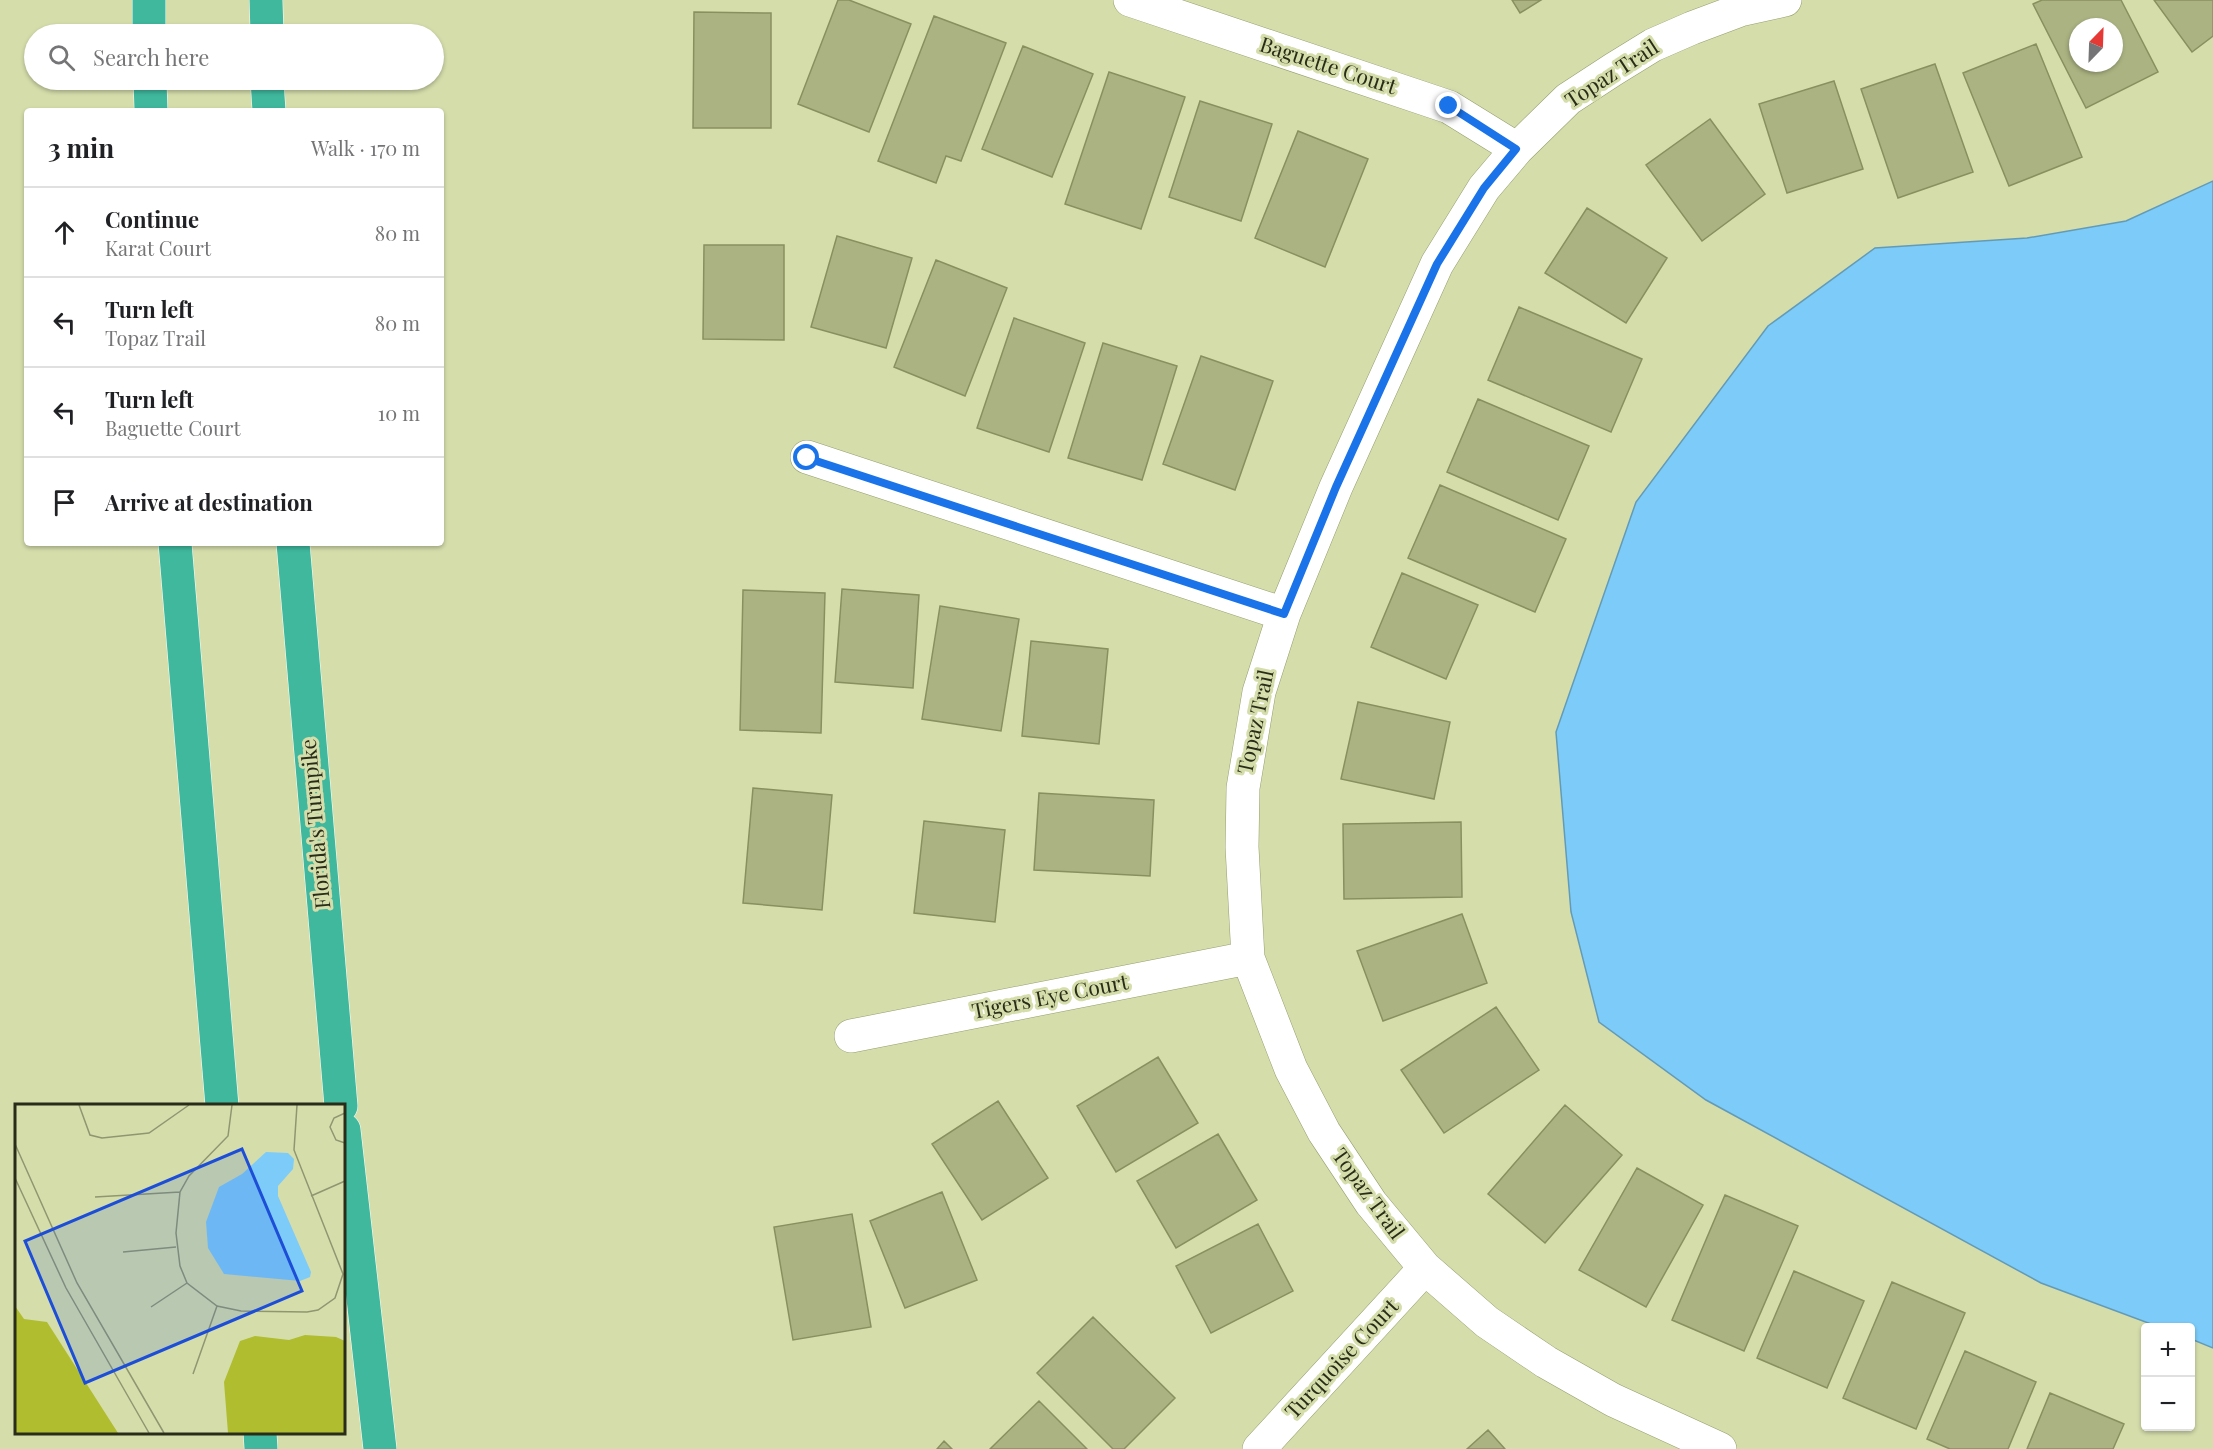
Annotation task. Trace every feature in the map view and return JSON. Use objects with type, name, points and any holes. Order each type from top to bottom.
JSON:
[{"type":"highway","points":[[148,0],[149,24]]},
{"type":"highway","points":[[266,0],[267,24]]},
{"type":"highway","points":[[151,90],[152,108]]},
{"type":"highway","points":[[268,90],[269,108]]},
{"type":"highway","points":[[175,546],[222,1104]]},
{"type":"highway","name":"Florida's Turnpike","points":[[293,546],[341,1104]]},
{"type":"highway","points":[[345,1139],[380,1449]]},
{"type":"highway","points":[[260,1434],[261,1449]]},
{"type":"street","name":"Baguette Court","points":[[1130,0],[1449,106],[1516,149]]},
{"type":"street","name":"Topaz Trail","points":[[1720,1449],[1613,1400],[1546,1362],[1486,1322],[1425,1268],[1371,1203],[1324,1132],[1291,1069],[1248,958],[1242,847],[1243,788],[1259,692],[1284,614],[1336,487],[1437,264],[1484,188],[1516,149],[1568,99],[1653,45],[1740,10],[1785,0]]},
{"type":"street","points":[[807,458],[1284,614]]},
{"type":"street","name":"Tigers Eye Court","points":[[851,1036],[1248,958]]},
{"type":"street","name":"Turquoise Court","points":[[1259,1449],[1425,1268]]},
{"type":"water","points":[[2213,181],[2213,1348],[2195,1341],[2195,1323],[2148,1323],[2041,1283],[1706,1100],[1599,1022],[1571,912],[1556,732],[1636,502],[1768,326],[1875,248],[2027,238],[2126,221]]},
{"type":"building","points":[[838,0],[849,0],[911,24],[869,132],[798,104]]},
{"type":"building","points":[[1512,0],[1541,0],[1520,13]]},
{"type":"building","points":[[2042,0],[2121,0],[2158,72],[2086,108],[2033,4]]},
{"type":"building","points":[[2154,0],[2213,0],[2213,36],[2192,52]]},
{"type":"building","points":[[694,12],[771,13],[771,128],[693,128]]},
{"type":"building","points":[[934,16],[1006,43],[961,161],[946,156],[936,183],[878,161]]},
{"type":"building","points":[[2036,44],[2082,157],[2009,186],[1963,73]]},
{"type":"building","points":[[1023,46],[1093,74],[1052,177],[982,149]]},
{"type":"building","points":[[1935,64],[1973,172],[1898,198],[1861,89]]},
{"type":"building","points":[[1109,72],[1185,97],[1141,229],[1065,204]]},
{"type":"building","points":[[1834,81],[1863,169],[1787,193],[1759,104]]},
{"type":"building","points":[[1200,101],[1272,124],[1241,221],[1169,197]]},
{"type":"building","points":[[1710,119],[1765,194],[1702,241],[1646,165]]},
{"type":"building","points":[[1298,131],[1368,159],[1325,267],[1255,238]]},
{"type":"building","points":[[1587,208],[1667,258],[1626,323],[1545,273]]},
{"type":"building","points":[[837,236],[912,258],[886,348],[811,327]]},
{"type":"building","points":[[704,245],[784,245],[784,340],[703,339]]},
{"type":"building","points":[[936,260],[1007,288],[965,396],[894,367]]},
{"type":"building","points":[[1519,307],[1642,359],[1611,432],[1488,380]]},
{"type":"building","points":[[1014,318],[1085,343],[1049,452],[977,428]]},
{"type":"building","points":[[1103,343],[1177,366],[1142,480],[1068,458]]},
{"type":"building","points":[[1201,356],[1273,381],[1235,490],[1163,464]]},
{"type":"building","points":[[1478,399],[1589,446],[1558,520],[1447,472]]},
{"type":"building","points":[[1440,485],[1566,539],[1535,612],[1408,558]]},
{"type":"building","points":[[1402,573],[1478,605],[1446,679],[1371,647]]},
{"type":"building","points":[[842,589],[919,595],[913,688],[835,682]]},
{"type":"building","points":[[743,590],[825,593],[821,733],[740,730]]},
{"type":"building","points":[[940,606],[1019,619],[1001,731],[922,719]]},
{"type":"building","points":[[1031,641],[1108,649],[1099,744],[1022,736]]},
{"type":"building","points":[[1358,702],[1450,722],[1434,799],[1341,779]]},
{"type":"building","points":[[753,788],[832,795],[822,910],[743,903]]},
{"type":"building","points":[[1039,793],[1154,800],[1150,876],[1034,870]]},
{"type":"building","points":[[924,821],[1005,830],[995,922],[914,913]]},
{"type":"building","points":[[1461,822],[1462,897],[1344,899],[1343,824]]},
{"type":"building","points":[[1462,914],[1487,983],[1383,1021],[1357,951]]},
{"type":"building","points":[[1496,1007],[1539,1070],[1444,1133],[1401,1070]]},
{"type":"building","points":[[1158,1057],[1198,1123],[1116,1172],[1077,1106]]},
{"type":"building","points":[[998,1101],[1048,1178],[982,1220],[932,1144]]},
{"type":"building","points":[[1565,1105],[1622,1155],[1545,1243],[1488,1194]]},
{"type":"building","points":[[1218,1134],[1257,1200],[1176,1248],[1137,1181]]},
{"type":"building","points":[[1637,1168],[1703,1205],[1646,1307],[1579,1270]]},
{"type":"building","points":[[942,1192],[977,1280],[905,1308],[870,1221]]},
{"type":"building","points":[[1725,1195],[1798,1226],[1744,1351],[1672,1320]]},
{"type":"building","points":[[852,1214],[871,1327],[793,1340],[774,1227]]},
{"type":"building","points":[[1258,1224],[1293,1291],[1211,1333],[1176,1266]]},
{"type":"building","points":[[1794,1271],[1864,1301],[1827,1388],[1757,1358]]},
{"type":"building","points":[[1892,1282],[1965,1313],[1916,1429],[1843,1398]]},
{"type":"building","points":[[1093,1317],[1175,1398],[1124,1449],[1113,1449],[1037,1373]]},
{"type":"building","points":[[1965,1351],[2036,1382],[2008,1449],[1950,1449],[1927,1439]]},
{"type":"building","points":[[2050,1393],[2124,1424],[2113,1449],[2027,1449]]},
{"type":"building","points":[[1039,1401],[1087,1449],[990,1449]]},
{"type":"building","points":[[1488,1430],[1505,1449],[1467,1449]]},
{"type":"building","points":[[944,1441],[952,1449],[937,1449]]},
{"type":"route","points":[[807,458],[1284,614],[1336,487],[1437,264],[1484,188],[1516,149],[1449,106]]}]
